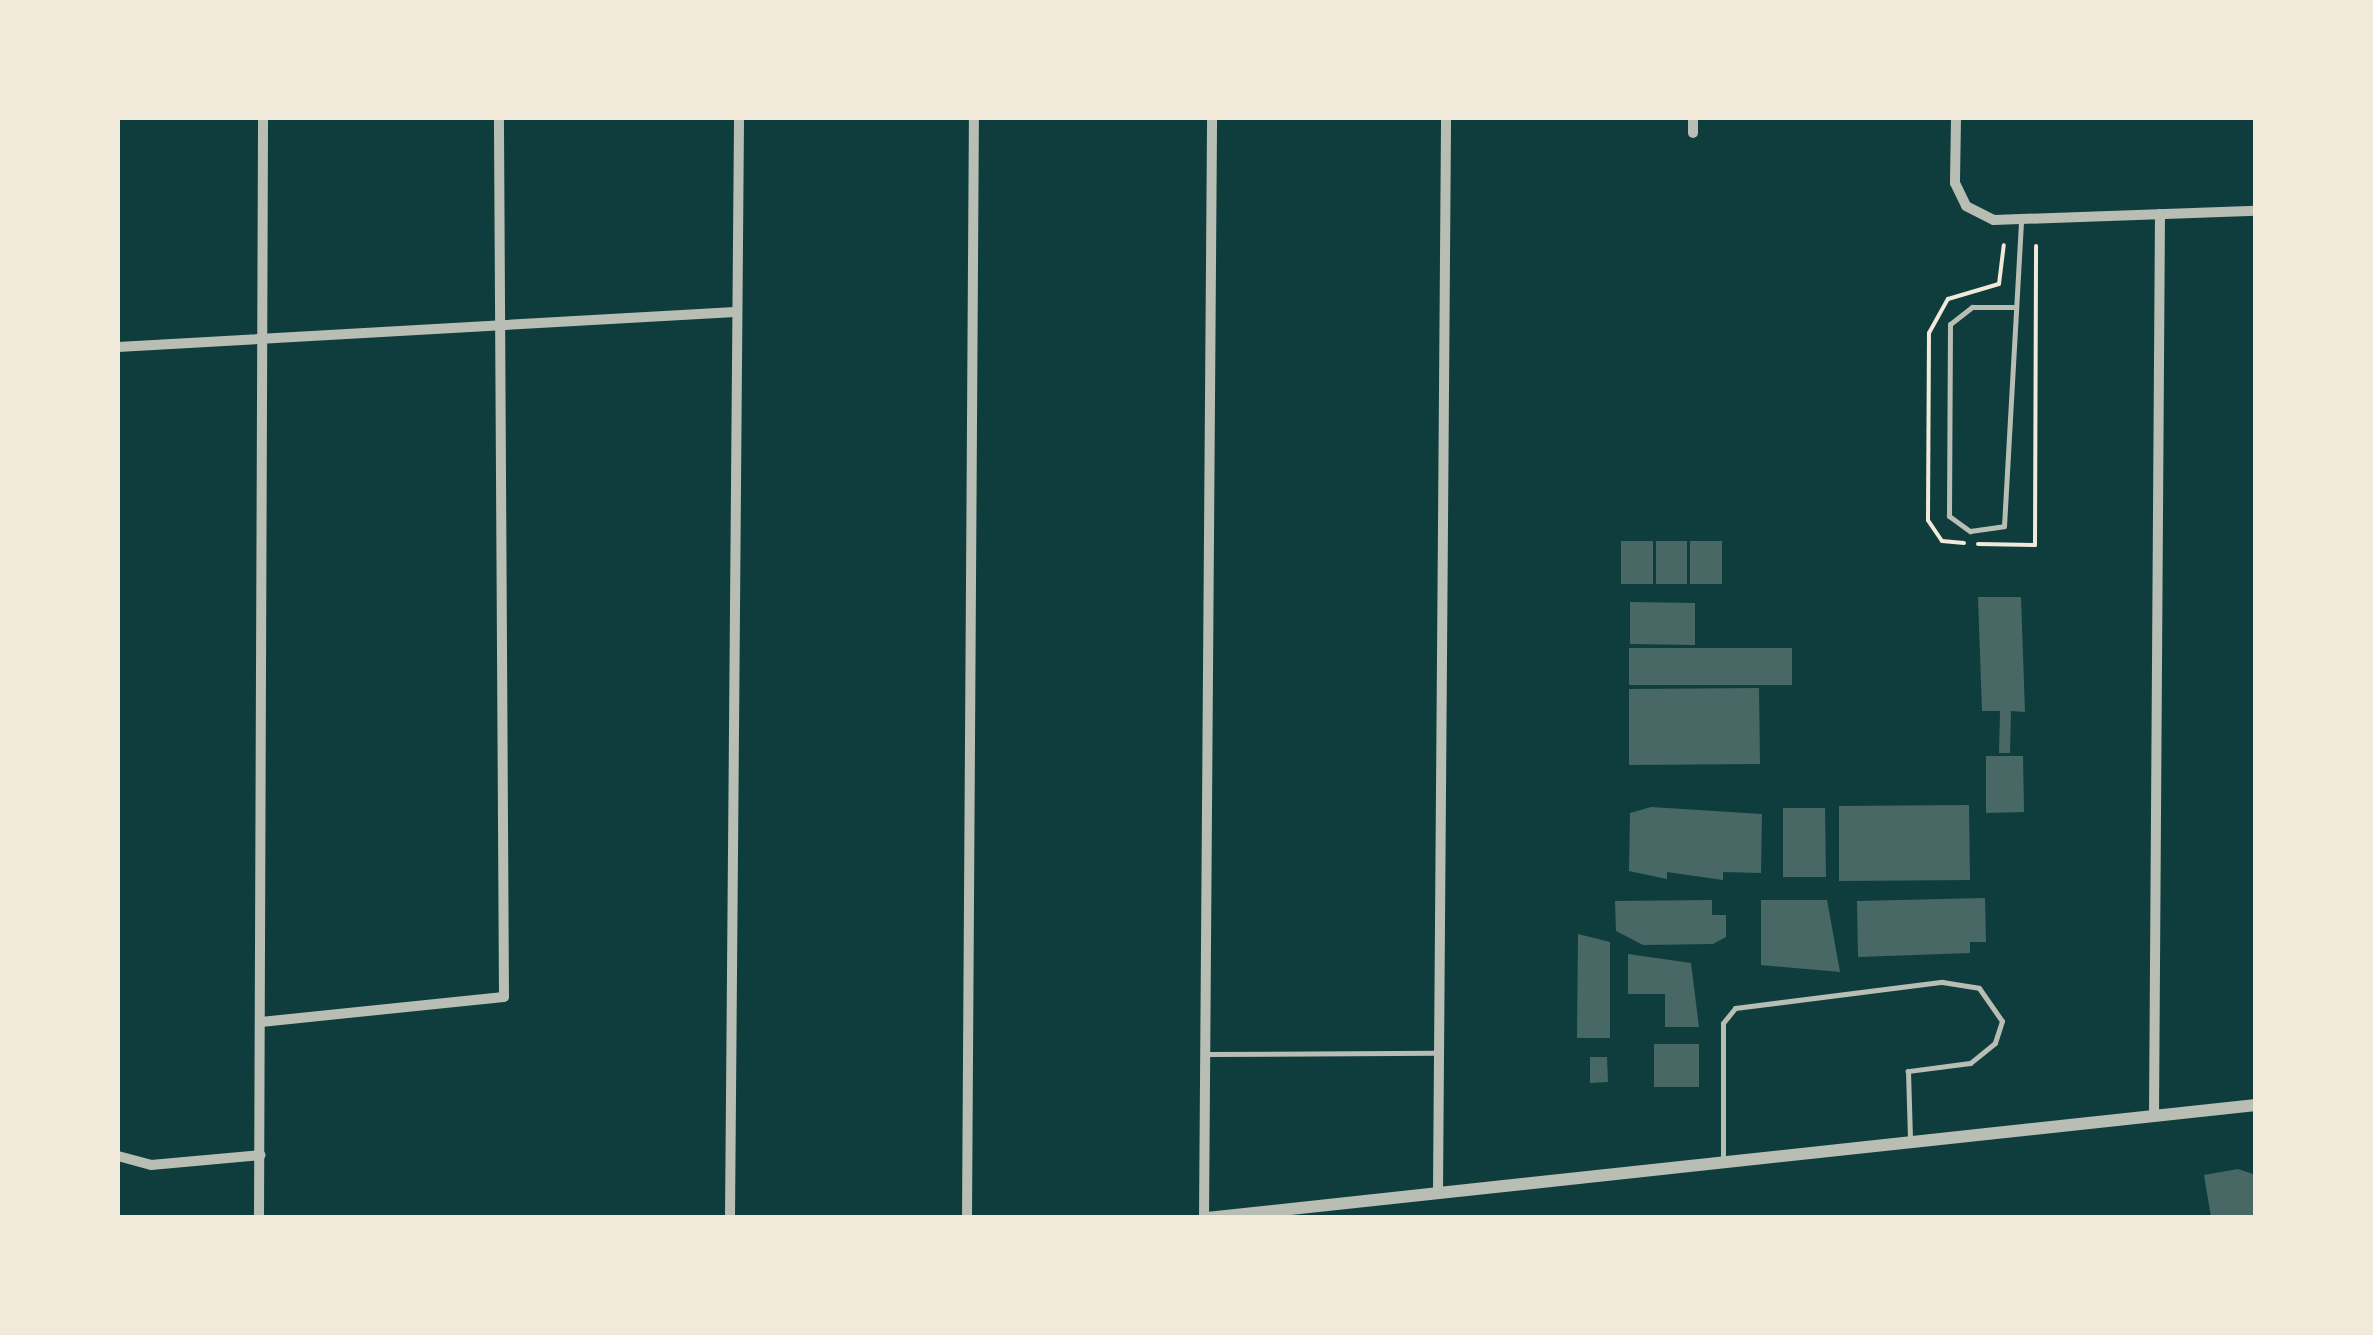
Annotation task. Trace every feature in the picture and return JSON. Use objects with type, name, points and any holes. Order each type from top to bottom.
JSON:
[{"type":"street","points":[[260,1218],[262,118]]},
{"type":"street","points":[[261,1022],[504,997],[499,118]]},
{"type":"street","points":[[730,1218],[739,118]]},
{"type":"street","points":[[967,1218],[974,118]]},
{"type":"street","points":[[1212,118],[1205,1218],[2256,1105]]},
{"type":"street","points":[[1438,1190],[1446,118]]},
{"type":"street","points":[[1693,118],[1693,133]]},
{"type":"street","points":[[1956,118],[1955,183],[1966,206],[1994,220],[2256,211]]},
{"type":"street","points":[[2154,1116],[2160,214]]},
{"type":"street","points":[[118,347],[736,312]]},
{"type":"street","points":[[118,1156],[150,1165],[261,1155]]},
{"type":"lane","points":[[2013,307],[1972,306],[1950,324],[1949,516],[1970,531],[2004,526],[2013,307],[2021,219]]},
{"type":"lane","points":[[1723,1160],[1723,1023],[1735,1008],[1942,982],[1979,988],[2002,1022],[1995,1043],[1970,1063],[1908,1071],[1910,1140]]},
{"type":"lane","points":[[1205,1054],[1439,1053]]},
{"type":"path","points":[[2004,245],[1999,284],[1948,299],[1930,326],[1928,520],[1949,543],[2035,544],[2036,246]]},
{"type":"building","points":[[1621,541],[1653,541],[1653,584],[1621,584]]},
{"type":"building","points":[[1656,541],[1687,541],[1687,584],[1656,584]]},
{"type":"building","points":[[1690,541],[1722,541],[1722,584],[1690,584]]},
{"type":"building","points":[[1978,597],[2021,597],[2025,712],[2011,711],[2010,753],[1999,753],[2000,711],[1982,711]]},
{"type":"building","points":[[1630,602],[1695,603],[1695,645],[1630,644]]},
{"type":"building","points":[[1629,648],[1792,648],[1792,685],[1629,685]]},
{"type":"building","points":[[1759,688],[1760,764],[1629,765],[1629,689]]},
{"type":"building","points":[[1986,756],[2023,756],[2024,812],[1986,813]]},
{"type":"building","points":[[1969,805],[1970,880],[1839,881],[1839,806]]},
{"type":"building","points":[[1651,807],[1762,814],[1761,873],[1723,872],[1723,880],[1667,872],[1667,879],[1629,871],[1630,813]]},
{"type":"building","points":[[1783,808],[1825,808],[1826,877],[1783,877]]},
{"type":"building","points":[[1985,898],[1986,942],[1970,942],[1970,953],[1858,957],[1857,901]]},
{"type":"building","points":[[1712,900],[1712,915],[1726,915],[1726,937],[1713,944],[1643,945],[1616,931],[1615,901]]},
{"type":"building","points":[[1761,900],[1827,900],[1840,972],[1761,965]]},
{"type":"building","points":[[1578,934],[1610,942],[1610,1038],[1577,1038]]},
{"type":"building","points":[[1628,954],[1691,963],[1699,1027],[1665,1027],[1665,994],[1628,994]]},
{"type":"building","points":[[1654,1044],[1699,1044],[1699,1087],[1654,1087]]},
{"type":"building","points":[[1590,1057],[1607,1057],[1608,1082],[1590,1083]]},
{"type":"building","points":[[2238,1169],[2256,1175],[2256,1216],[2211,1217],[2204,1175]]}]
